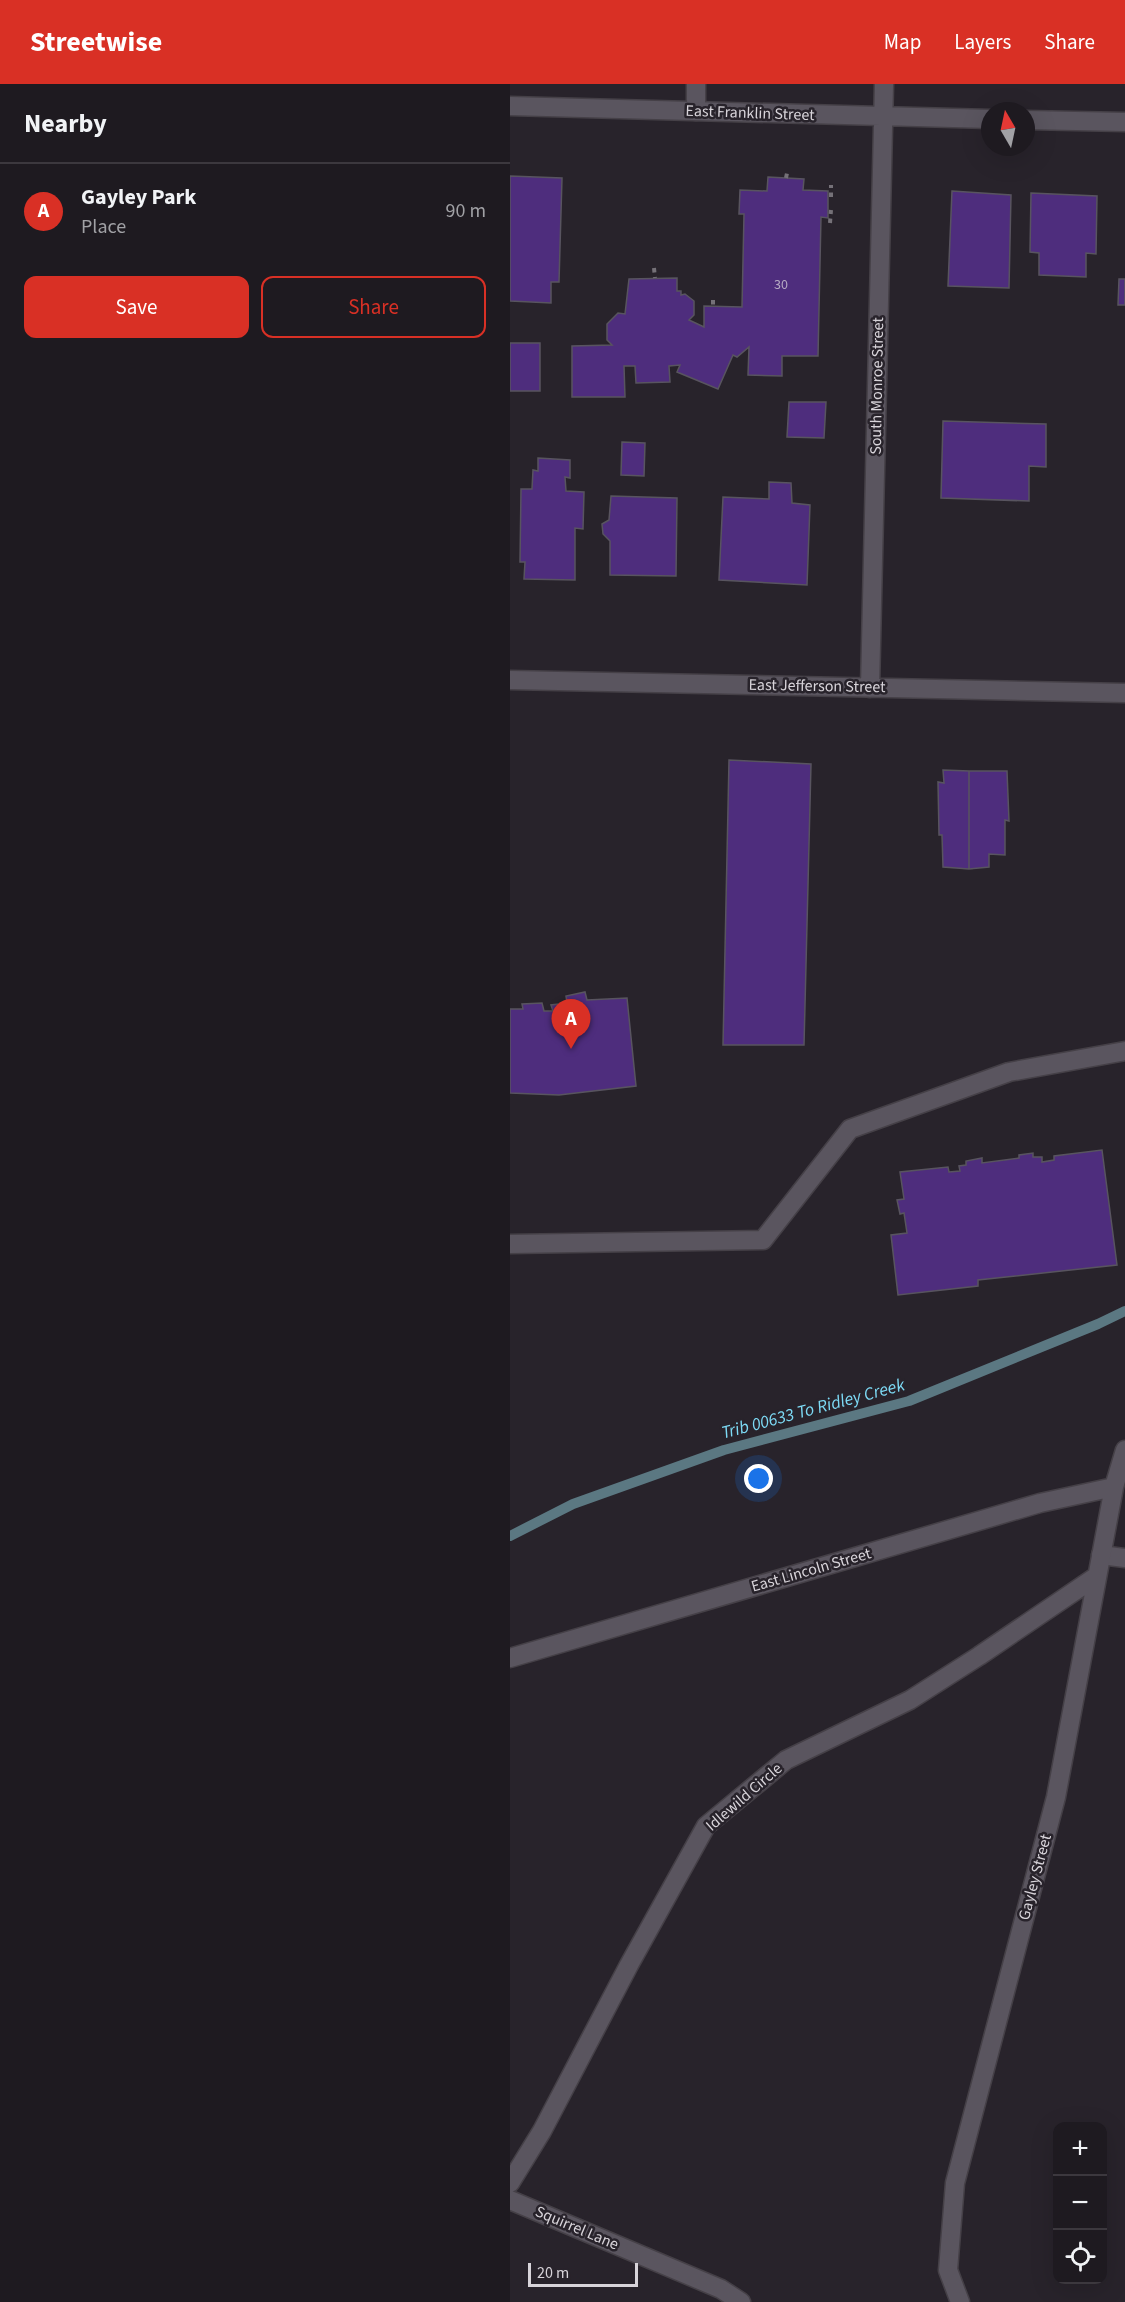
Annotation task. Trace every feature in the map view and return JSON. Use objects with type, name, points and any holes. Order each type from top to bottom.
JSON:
[{"type":"street","points":[[696,84],[696,111]]},
{"type":"street","name":"South Monroe Street","points":[[870,688],[884,84]]},
{"type":"street","name":"East Franklin Street","points":[[510,106],[981,119]]},
{"type":"street","points":[[1035,120],[1125,122]]},
{"type":"street","name":"East Jefferson Street","points":[[510,680],[1125,693]]},
{"type":"street","points":[[510,1244],[763,1240],[850,1130],[1009,1072],[1125,1051]]},
{"type":"street","name":"Gayley Street","points":[[960,2302],[948,2270],[955,2183],[1056,1797],[1114,1487],[1125,1450]]},
{"type":"street","name":"East Lincoln Street","points":[[510,1658],[1040,1503],[1114,1487]]},
{"type":"street","points":[[1101,1555],[1125,1558]]},
{"type":"street","name":"Idlewild Circle","points":[[510,2183],[542,2131],[629,1965],[706,1826],[786,1760],[910,1700],[1097,1576]]},
{"type":"street","name":"Squirrel Lane","points":[[510,2200],[721,2289],[741,2302]]},
{"type":"path","points":[[831,184],[831,198]]},
{"type":"path","points":[[830,223],[831,210]]},
{"type":"path","points":[[654,268],[655,278]]},
{"type":"path","points":[[713,300],[713,306]]},
{"type":"building","points":[[510,176],[562,178],[559,282],[551,282],[551,303],[510,301]]},
{"type":"building","points":[[768,177],[804,179],[803,190],[828,191],[828,218],[821,217],[818,356],[782,356],[782,376],[748,375],[749,347],[737,357],[733,355],[718,389],[677,372],[680,365],[669,366],[670,382],[636,383],[635,366],[624,366],[625,397],[572,397],[572,346],[612,345],[607,340],[607,324],[618,313],[625,314],[629,279],[677,278],[677,291],[681,291],[681,295],[685,294],[694,301],[694,315],[689,320],[704,327],[704,306],[742,307],[744,214],[739,214],[740,190],[767,191]]},
{"type":"building","points":[[952,191],[1011,195],[1009,288],[948,286]]},
{"type":"building","points":[[1031,193],[1097,196],[1096,254],[1086,253],[1086,277],[1039,275],[1039,253],[1030,252]]},
{"type":"building","points":[[1119,279],[1125,279],[1125,305],[1118,305]]},
{"type":"building","points":[[510,343],[540,343],[540,391],[510,391]]},
{"type":"building","points":[[789,402],[826,402],[824,438],[787,437]]},
{"type":"building","points":[[943,421],[1046,424],[1046,467],[1029,466],[1029,501],[941,498]]},
{"type":"building","points":[[622,442],[645,443],[644,476],[621,475]]},
{"type":"building","points":[[538,458],[570,460],[570,478],[565,477],[566,491],[584,492],[583,529],[575,528],[575,580],[524,579],[525,562],[520,562],[521,489],[532,489],[533,470],[538,471]]},
{"type":"building","points":[[769,482],[791,483],[792,503],[810,505],[807,585],[719,580],[723,497],[769,499]]},
{"type":"building","points":[[611,496],[677,498],[676,576],[610,575],[610,541],[603,534],[602,524],[609,520]]},
{"type":"building","points":[[729,760],[811,764],[804,1045],[723,1045]]},
{"type":"building","points":[[943,770],[969,771],[969,869],[943,867],[942,835],[939,835],[938,782],[944,783]]},
{"type":"building","points":[[969,771],[1007,771],[1009,821],[1005,820],[1005,855],[989,854],[989,867],[969,869]]},
{"type":"building","points":[[585,992],[587,1000],[627,998],[636,1086],[559,1095],[510,1093],[510,1009],[523,1009],[522,1004],[542,1003],[544,1011],[553,1011],[551,1005],[567,1003],[566,996]]},
{"type":"building","points":[[1102,1150],[1117,1265],[978,1280],[978,1286],[898,1295],[891,1235],[907,1233],[904,1213],[900,1214],[897,1200],[904,1199],[900,1172],[948,1167],[949,1172],[960,1171],[959,1166],[966,1165],[966,1161],[982,1158],[982,1163],[1019,1158],[1019,1155],[1033,1153],[1033,1157],[1042,1157],[1042,1162],[1054,1160],[1054,1156]]},
{"type":"waterway","name":"Trib 00633 To Ridley Creek","points":[[510,1536],[573,1504],[724,1450],[909,1401],[1125,1311]]},
{"type":"place","name":"Gayley Park","points":[[571,1049]]}]
